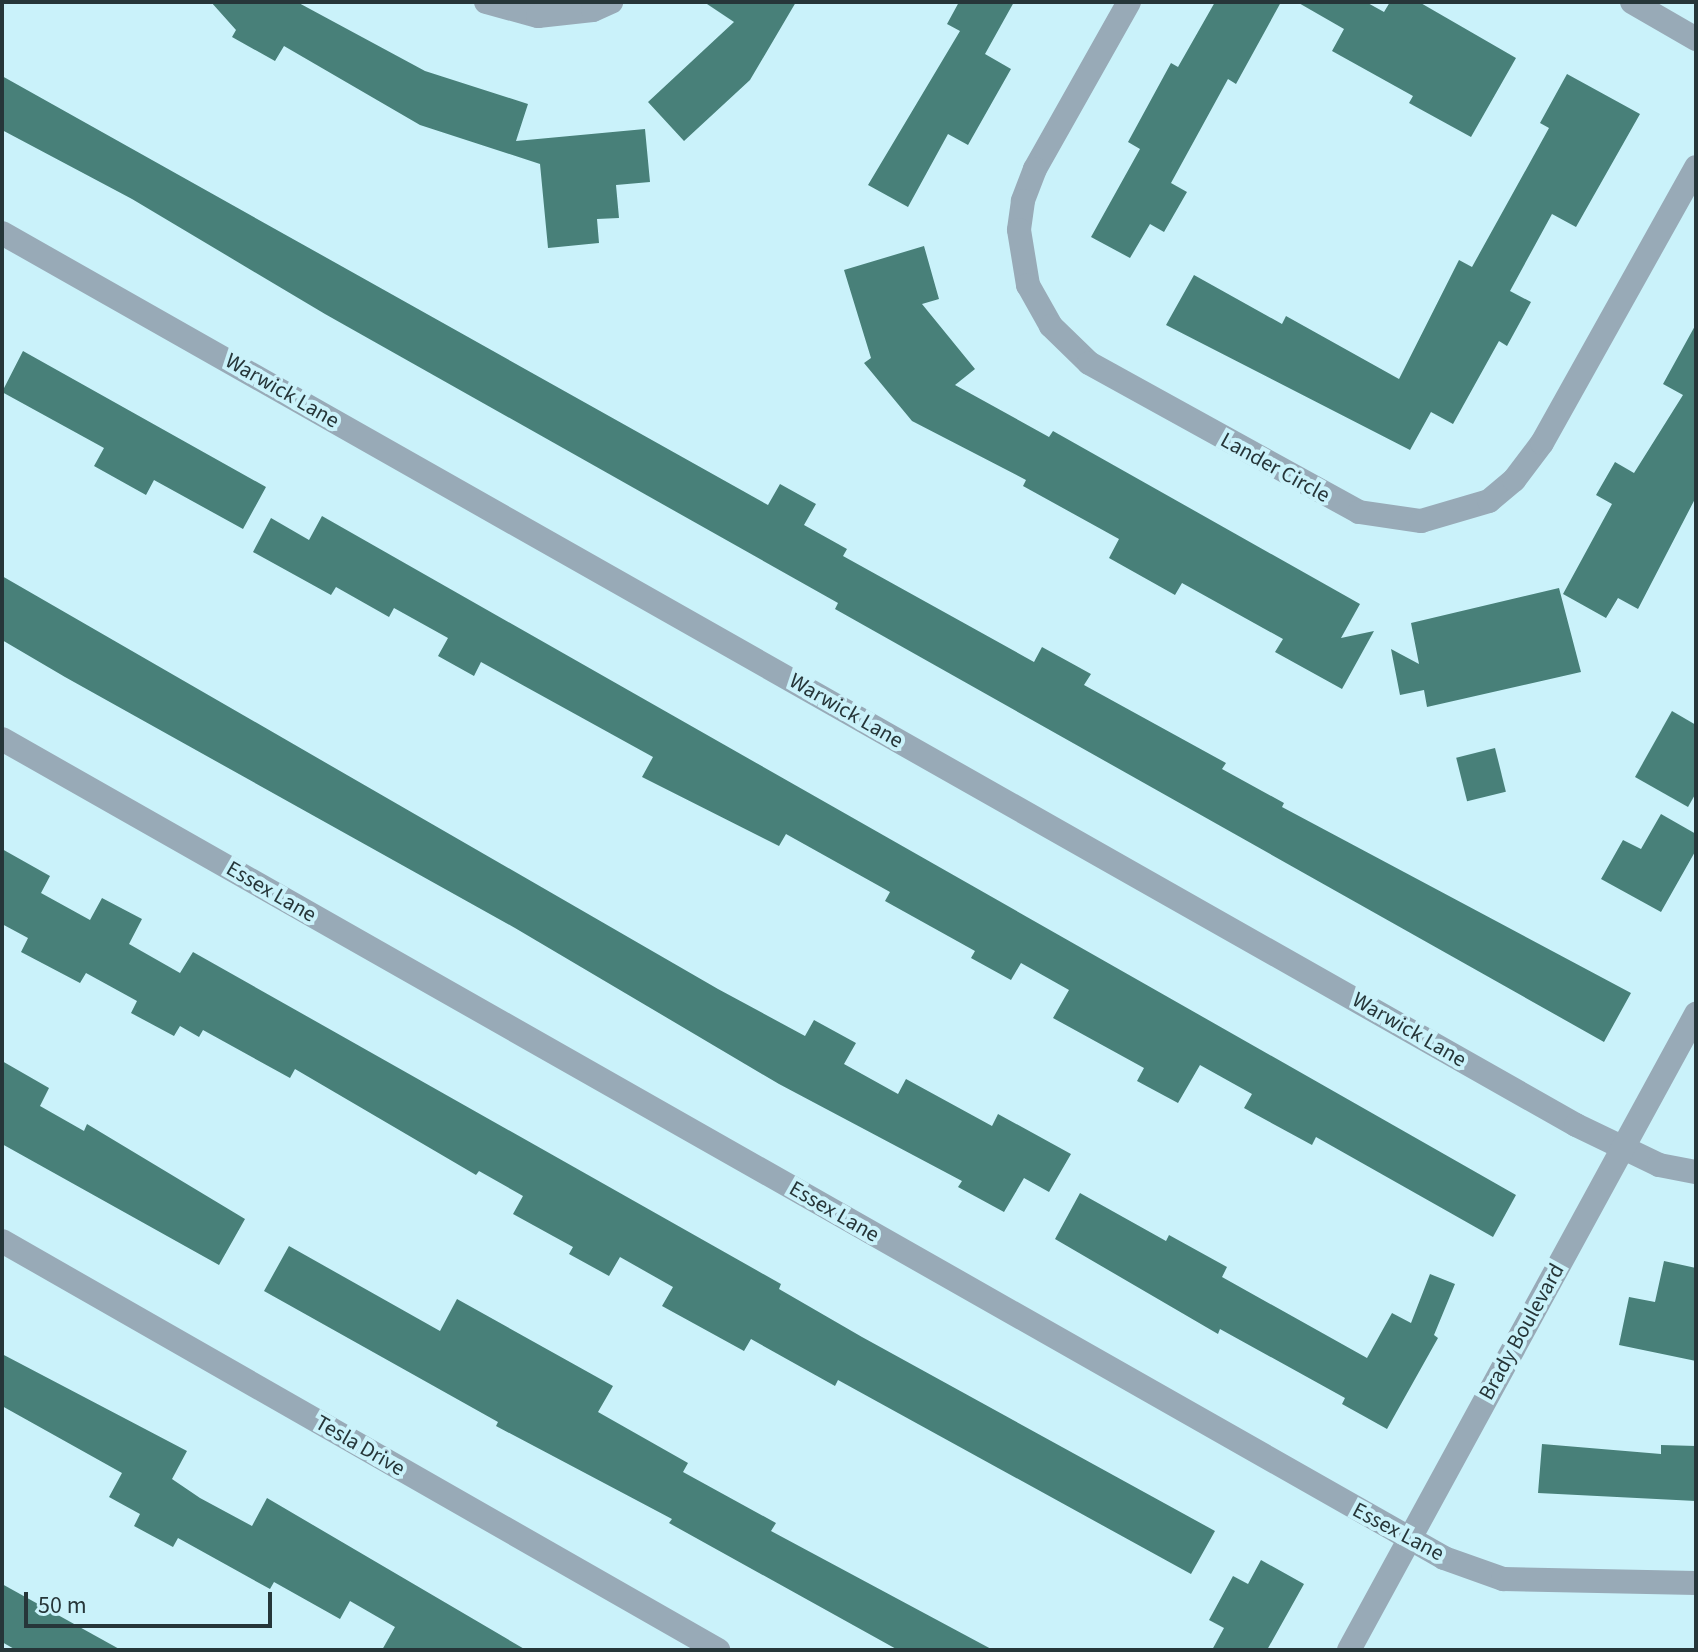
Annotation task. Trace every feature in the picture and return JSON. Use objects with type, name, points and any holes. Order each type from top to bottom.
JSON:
[{"type":"street","points":[[486,2],[538,16],[593,10],[611,2]]},
{"type":"street","name":"Lander Circle","points":[[1129,2],[1035,169],[1023,201],[1019,230],[1028,285],[1051,326],[1089,363],[1359,512],[1389,520],[1434,518],[1489,501],[1514,480],[1542,443],[1696,167]]},
{"type":"street","points":[[1632,2],[1696,39]]},
{"type":"street","name":"Warwick Lane","points":[[2,233],[1621,1150],[1659,1165],[1696,1172]]},
{"type":"street","name":"Essex Lane","points":[[2,739],[1409,1539],[1471,1570],[1503,1579],[1696,1583]]},
{"type":"street","name":"Brady Boulevard","points":[[1349,1650],[1696,1014]]},
{"type":"street","name":"Tesla Drive","points":[[2,1241],[718,1650]]},
{"type":"building","points":[[211,2],[297,2],[425,71],[528,104],[516,141],[645,129],[650,182],[616,185],[619,218],[597,219],[599,243],[548,248],[540,164],[420,125],[284,46],[275,61],[232,37],[236,30]]},
{"type":"building","points":[[704,2],[796,2],[750,80],[684,141],[648,102],[734,22]]},
{"type":"building","points":[[959,2],[1014,2],[985,54],[1011,69],[968,145],[948,134],[908,207],[868,185],[960,31],[947,24]]},
{"type":"building","points":[[1215,2],[1281,2],[1236,84],[1228,79],[1171,183],[1187,192],[1164,232],[1150,224],[1130,258],[1091,237],[1140,149],[1128,142],[1171,63],[1178,67]]},
{"type":"building","points":[[1297,2],[1366,2],[1384,12],[1390,2],[1419,2],[1516,58],[1471,137],[1409,103],[1413,96],[1332,51],[1344,29]]},
{"type":"building","points":[[1567,74],[1640,114],[1576,227],[1552,214],[1510,291],[1531,302],[1507,346],[1499,341],[1453,424],[1431,412],[1410,450],[1166,325],[1194,275],[1282,324],[1286,316],[1399,379],[1459,260],[1472,267],[1549,128],[1540,123]]},
{"type":"building","points":[[2,76],[768,505],[780,484],[816,504],[804,525],[847,549],[843,556],[1034,662],[1042,647],[1091,674],[1084,685],[1226,763],[1222,769],[1284,803],[1282,807],[1631,993],[1604,1042],[835,609],[838,603],[325,314],[132,199],[2,130]]},
{"type":"building","points":[[924,246],[939,299],[922,304],[975,369],[955,385],[1049,437],[1053,431],[1360,604],[1341,638],[1374,631],[1342,689],[1275,652],[1283,639],[1182,583],[1175,595],[1109,558],[1119,539],[1023,486],[1026,480],[912,421],[864,363],[871,358],[844,270]]},
{"type":"building","points":[[1696,324],[1696,497],[1638,609],[1618,598],[1606,618],[1563,594],[1612,504],[1596,495],[1615,462],[1634,473],[1683,395],[1663,384]]},
{"type":"building","points":[[23,351],[266,487],[243,529],[154,480],[146,495],[94,466],[104,448],[2,392]]},
{"type":"building","points":[[322,516],[1516,1195],[1493,1237],[1316,1137],[1312,1145],[1244,1108],[1252,1094],[1200,1065],[1178,1103],[1137,1081],[1144,1068],[1053,1018],[1069,990],[1021,963],[1011,980],[971,958],[975,951],[885,901],[890,892],[786,834],[779,846],[642,777],[653,757],[481,662],[474,676],[438,656],[448,638],[394,608],[389,617],[336,587],[331,595],[253,552],[271,518],[309,540]]},
{"type":"building","points":[[2,576],[718,989],[805,1036],[814,1020],[856,1043],[844,1064],[898,1094],[906,1079],[992,1126],[998,1114],[1071,1154],[1049,1192],[1024,1178],[1004,1212],[958,1187],[962,1181],[779,1084],[515,928],[2,640]]},
{"type":"building","points":[[1559,588],[1581,672],[1427,707],[1424,690],[1400,695],[1391,649],[1419,664],[1411,623]]},
{"type":"building","points":[[1672,711],[1696,725],[1696,793],[1688,807],[1635,777]]},
{"type":"building","points":[[1495,748],[1506,792],[1467,801],[1456,758]]},
{"type":"building","points":[[1661,814],[1696,834],[1696,850],[1661,912],[1601,879],[1623,840],[1641,849]]},
{"type":"building","points":[[2,849],[50,876],[41,893],[90,920],[102,898],[142,919],[129,944],[180,973],[193,952],[781,1284],[779,1289],[862,1337],[1215,1531],[1191,1574],[838,1380],[835,1386],[751,1339],[744,1351],[662,1306],[673,1287],[620,1257],[609,1276],[569,1254],[573,1247],[513,1214],[523,1196],[479,1171],[476,1175],[295,1069],[290,1078],[203,1030],[199,1037],[180,1026],[174,1036],[131,1013],[137,1001],[86,973],[80,983],[21,952],[28,938],[2,924]]},
{"type":"building","points":[[2,1061],[49,1088],[40,1106],[84,1131],[87,1124],[245,1219],[219,1265],[2,1144]]},
{"type":"building","points":[[1080,1193],[1166,1241],[1169,1235],[1227,1267],[1222,1277],[1367,1358],[1392,1313],[1411,1323],[1430,1274],[1455,1284],[1434,1335],[1438,1338],[1387,1429],[1342,1404],[1345,1398],[1220,1329],[1218,1334],[1055,1239]]},
{"type":"building","points":[[289,1246],[440,1331],[457,1299],[613,1386],[598,1412],[688,1463],[683,1472],[776,1523],[771,1531],[993,1650],[898,1650],[669,1523],[672,1519],[496,1426],[498,1422],[264,1291]]},
{"type":"building","points":[[1664,1261],[1696,1268],[1696,1361],[1619,1345],[1629,1297],[1655,1302]]},
{"type":"building","points":[[2,1354],[187,1451],[172,1479],[200,1498],[252,1526],[267,1498],[526,1650],[382,1650],[395,1627],[350,1601],[340,1619],[274,1582],[270,1589],[178,1538],[173,1547],[134,1526],[140,1514],[109,1497],[122,1473],[2,1406]]},
{"type":"building","points":[[1542,1444],[1661,1454],[1661,1445],[1696,1446],[1696,1501],[1538,1493]]},
{"type":"building","points":[[1261,1560],[1304,1584],[1267,1650],[1212,1650],[1224,1628],[1209,1620],[1233,1576],[1248,1584]]},
{"type":"building","points":[[2,1584],[121,1650],[16,1650],[2,1642]]}]
